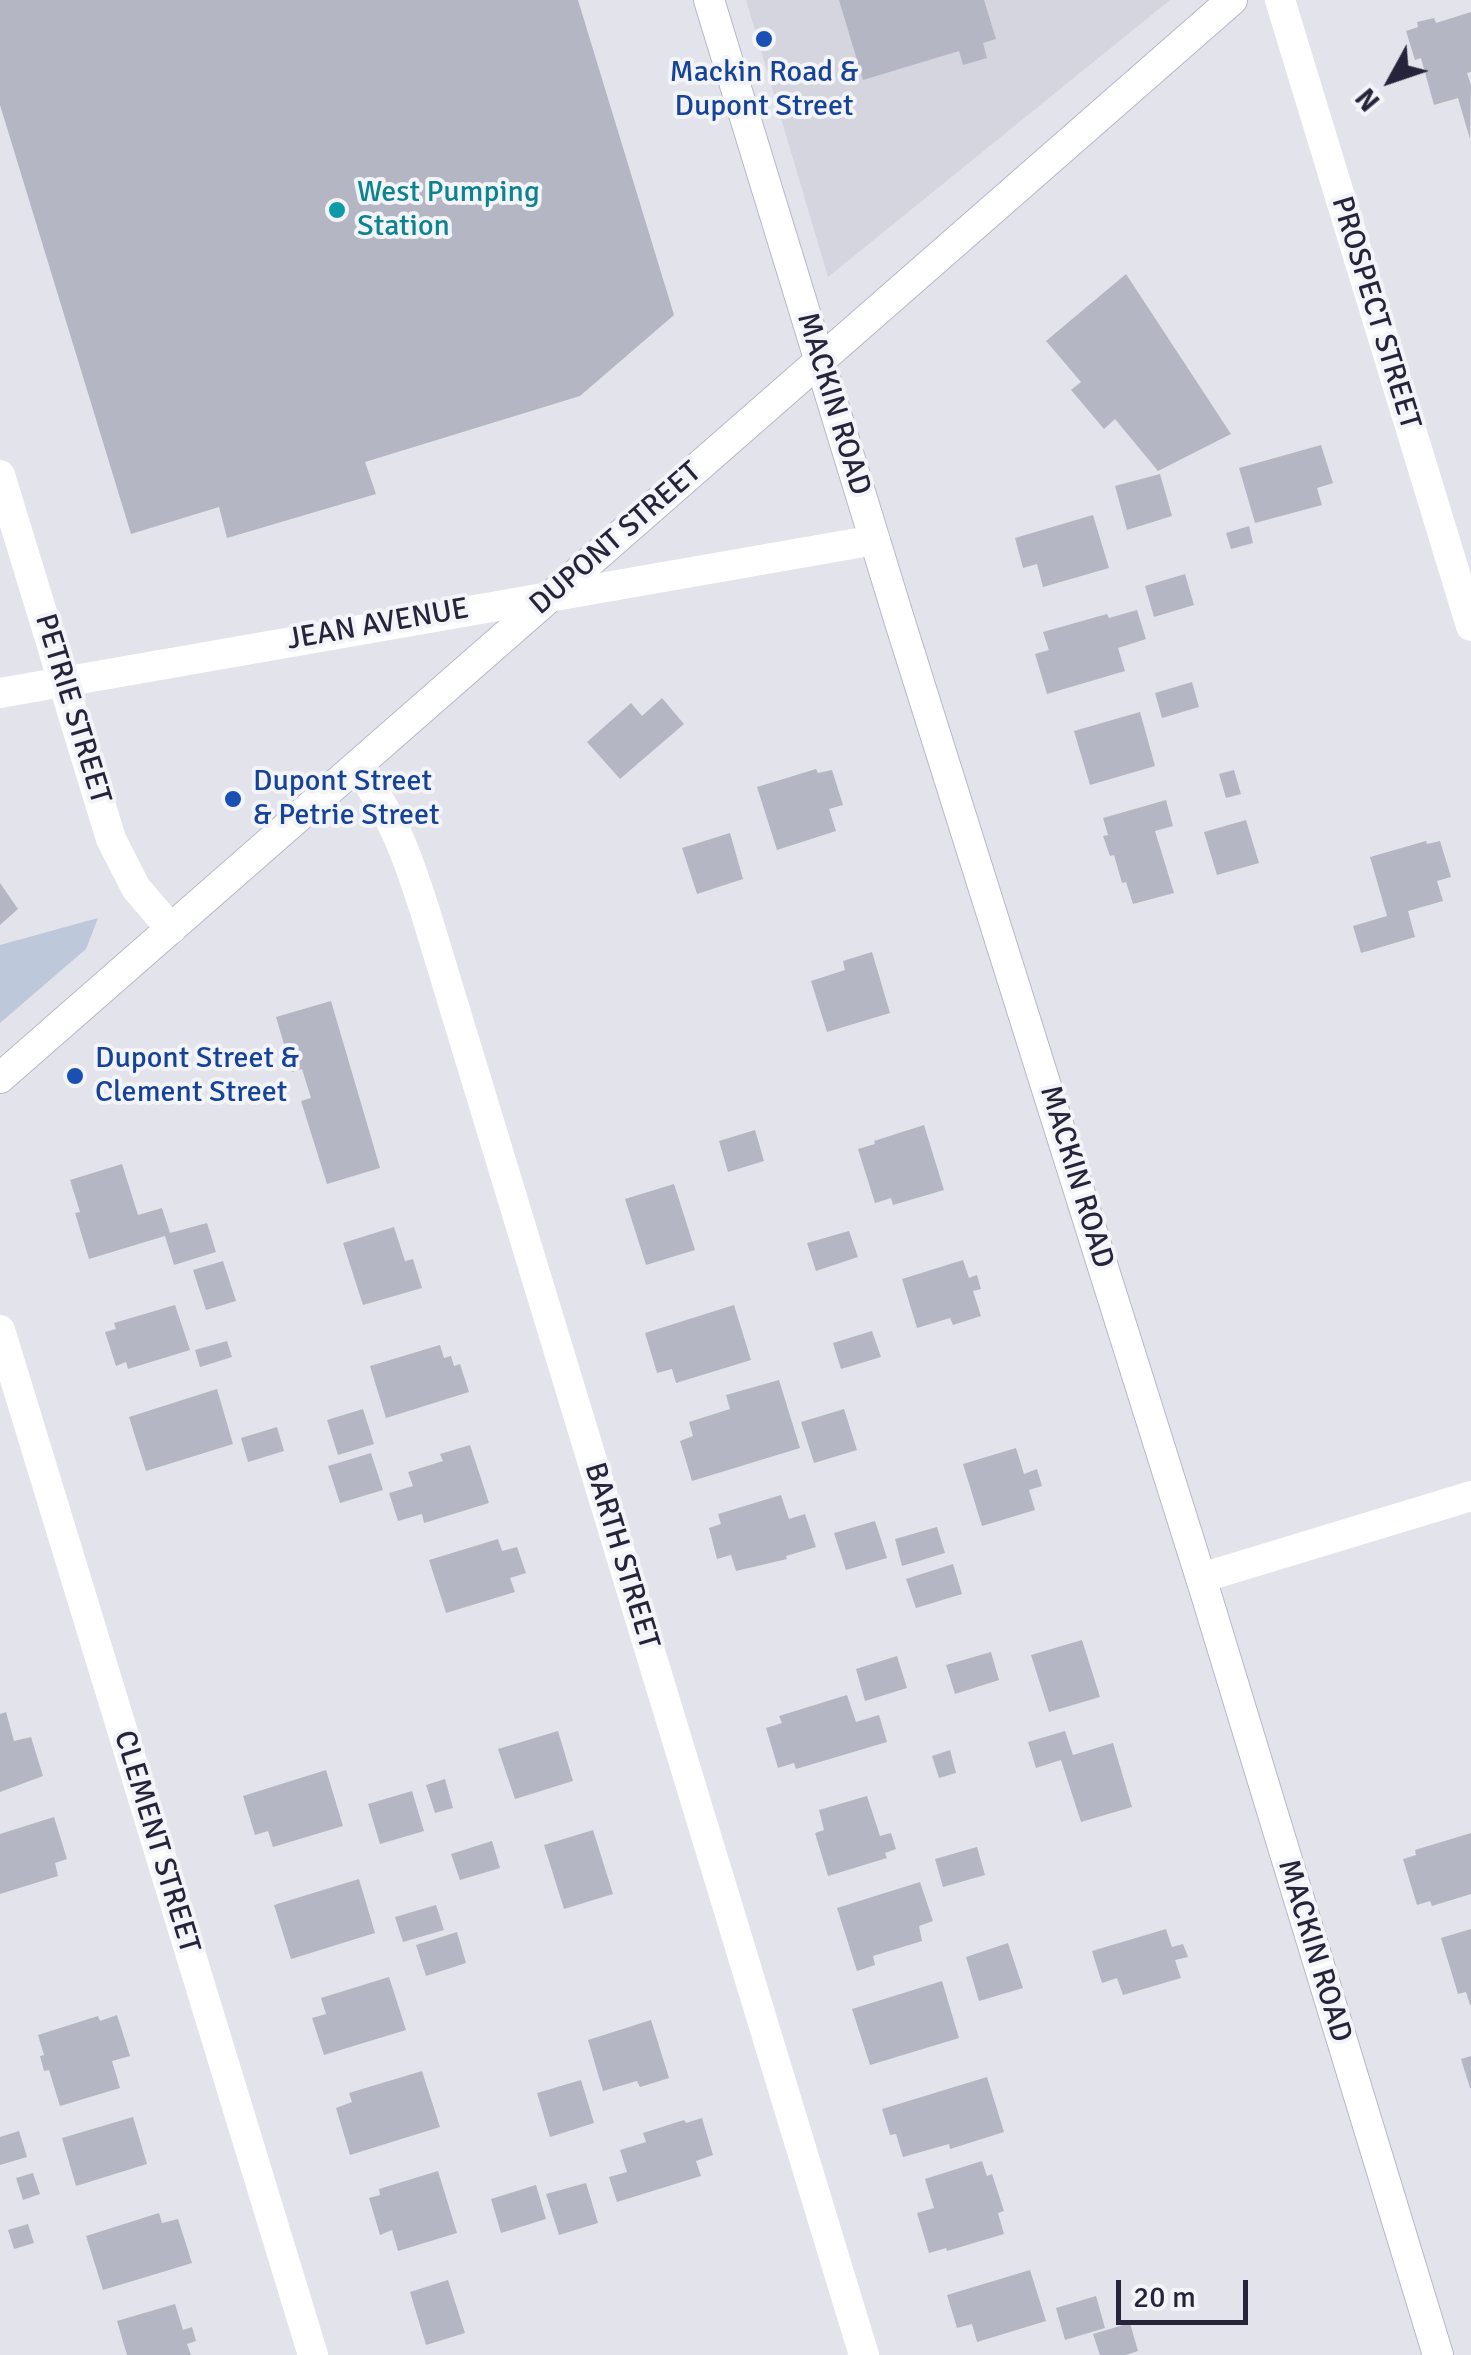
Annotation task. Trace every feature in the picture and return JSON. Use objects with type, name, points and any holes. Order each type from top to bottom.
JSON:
[{"type":"street","name":"MACKIN ROAD","points":[[710,0],[1201,1578],[1438,2355]]},
{"type":"street","name":"DUPONT STREET","points":[[0,1078],[1232,0]]},
{"type":"street","name":"PROSPECT STREET","points":[[1280,0],[1471,626]]},
{"type":"street","name":"PETRIE STREET","points":[[0,475],[116,852],[136,888],[171,929]]},
{"type":"street","name":"JEAN AVENUE","points":[[0,693],[875,540]]},
{"type":"street","name":"BARTH STREET","points":[[356,767],[375,790],[396,828],[425,911],[864,2355]]},
{"type":"street","name":"CLEMENT STREET","points":[[0,1330],[313,2355]]},
{"type":"street","points":[[1201,1578],[1471,1496]]},
{"type":"shaded area","points":[[746,0],[1170,0],[828,277]]},
{"type":"shaded area","points":[[98,918],[86,949],[0,1023],[0,945]]},
{"type":"building","name":"West Pumping Station","points":[[0,0],[578,0],[674,315],[580,396],[365,462],[376,494],[227,538],[219,507],[131,534],[0,105]]},
{"type":"building","points":[[839,0],[984,0],[996,39],[983,43],[987,58],[963,65],[959,51],[863,80]]},
{"type":"building","points":[[1471,12],[1471,72],[1467,73],[1471,85],[1470,139],[1458,98],[1434,105],[1421,58],[1415,60],[1406,31],[1418,27],[1417,22],[1434,18],[1436,23]]},
{"type":"building","points":[[1126,274],[1231,434],[1158,471],[1115,419],[1104,429],[1071,390],[1081,382],[1046,341]]},
{"type":"building","points":[[1321,445],[1333,483],[1317,488],[1322,505],[1255,523],[1239,468]]},
{"type":"building","points":[[1160,474],[1172,516],[1127,530],[1115,486]]},
{"type":"building","points":[[1093,515],[1109,568],[1043,587],[1037,564],[1023,568],[1015,538]]},
{"type":"building","points":[[1249,526],[1253,543],[1231,549],[1226,533]]},
{"type":"building","points":[[1185,574],[1194,605],[1154,617],[1145,586]]},
{"type":"building","points":[[1137,610],[1146,639],[1118,648],[1125,671],[1047,694],[1035,654],[1049,650],[1043,632]]},
{"type":"building","points":[[1192,682],[1199,707],[1162,718],[1155,693]]},
{"type":"building","points":[[662,698],[684,724],[620,779],[587,742],[631,703],[642,716]]},
{"type":"building","points":[[1140,712],[1155,766],[1090,785],[1074,731]]},
{"type":"building","points":[[816,769],[818,773],[832,770],[843,805],[829,809],[836,831],[777,850],[757,787]]},
{"type":"building","points":[[1234,770],[1241,794],[1226,798],[1219,774]]},
{"type":"building","points":[[1166,800],[1173,826],[1155,831],[1174,893],[1133,904],[1103,836],[1108,835],[1103,818]]},
{"type":"building","points":[[1246,820],[1259,863],[1217,875],[1204,832]]},
{"type":"building","points":[[730,833],[743,879],[697,894],[682,848]]},
{"type":"building","points":[[1426,841],[1440,841],[1451,877],[1437,881],[1443,901],[1408,911],[1415,937],[1361,953],[1353,926],[1387,916],[1370,857]]},
{"type":"building","points":[[0,883],[18,909],[0,925]]},
{"type":"building","points":[[872,952],[890,1013],[827,1032],[811,981],[845,970],[843,961]]},
{"type":"building","points":[[331,1001],[380,1168],[327,1184],[301,1101],[311,1098],[302,1069],[292,1072],[276,1017]]},
{"type":"building","points":[[924,1125],[944,1190],[893,1205],[891,1198],[875,1203],[858,1149]]},
{"type":"building","points":[[755,1130],[764,1161],[728,1172],[719,1141]]},
{"type":"building","points":[[122,1164],[138,1215],[162,1208],[170,1233],[207,1223],[216,1252],[174,1265],[165,1236],[89,1259],[70,1180]]},
{"type":"building","points":[[674,1184],[695,1250],[646,1265],[625,1199]]},
{"type":"building","points":[[394,1227],[405,1261],[413,1259],[422,1288],[363,1305],[343,1243]]},
{"type":"building","points":[[849,1231],[858,1257],[816,1271],[807,1243]]},
{"type":"building","points":[[963,1260],[969,1278],[977,1275],[981,1289],[973,1291],[981,1316],[953,1325],[950,1318],[917,1328],[902,1279]]},
{"type":"building","points":[[223,1261],[236,1301],[206,1310],[193,1270]]},
{"type":"building","points":[[175,1305],[190,1350],[128,1369],[126,1362],[116,1366],[105,1332],[116,1329],[114,1323]]},
{"type":"building","points":[[734,1305],[751,1360],[676,1383],[672,1369],[657,1373],[645,1333]]},
{"type":"building","points":[[872,1331],[881,1357],[841,1369],[833,1343]]},
{"type":"building","points":[[227,1341],[232,1357],[200,1367],[195,1350]]},
{"type":"building","points":[[440,1345],[444,1358],[451,1356],[454,1366],[460,1364],[469,1392],[386,1418],[370,1366]]},
{"type":"building","points":[[779,1380],[800,1448],[692,1481],[680,1441],[693,1436],[689,1422],[730,1409],[726,1395]]},
{"type":"building","points":[[217,1389],[233,1444],[146,1471],[129,1417]]},
{"type":"building","points":[[363,1409],[374,1444],[338,1455],[327,1420]]},
{"type":"building","points":[[844,1409],[857,1450],[814,1463],[801,1422]]},
{"type":"building","points":[[277,1427],[284,1451],[248,1462],[241,1438]]},
{"type":"building","points":[[470,1445],[489,1503],[424,1523],[422,1514],[398,1521],[389,1493],[413,1486],[408,1472],[443,1461],[440,1454]]},
{"type":"building","points":[[1016,1448],[1024,1474],[1037,1469],[1042,1486],[1029,1490],[1035,1510],[982,1526],[963,1464]]},
{"type":"building","points":[[371,1453],[383,1490],[340,1503],[328,1466]]},
{"type":"building","points":[[781,1495],[789,1519],[805,1514],[816,1547],[786,1556],[787,1559],[736,1571],[731,1555],[717,1559],[709,1528],[721,1524],[718,1514]]},
{"type":"building","points":[[875,1521],[887,1558],[846,1570],[834,1533]]},
{"type":"building","points":[[937,1527],[945,1553],[902,1566],[895,1539]]},
{"type":"building","points":[[498,1539],[502,1551],[517,1547],[526,1573],[510,1578],[515,1592],[446,1613],[429,1560]]},
{"type":"building","points":[[953,1564],[962,1594],[916,1608],[906,1579]]},
{"type":"building","points":[[1082,1640],[1100,1697],[1049,1712],[1031,1655]]},
{"type":"building","points":[[991,1652],[999,1680],[955,1694],[946,1665]]},
{"type":"building","points":[[897,1656],[907,1688],[865,1701],[856,1669]]},
{"type":"building","points":[[847,1695],[856,1722],[879,1715],[887,1742],[796,1769],[794,1763],[778,1768],[766,1728],[782,1723],[779,1716]]},
{"type":"building","points":[[6,1712],[14,1741],[31,1737],[43,1776],[0,1792],[0,1714]]},
{"type":"building","points":[[558,1731],[573,1781],[515,1799],[498,1749]]},
{"type":"building","points":[[1065,1731],[1073,1755],[1113,1743],[1132,1807],[1081,1822],[1061,1760],[1036,1768],[1028,1742]]},
{"type":"building","points":[[950,1750],[956,1773],[939,1778],[932,1756]]},
{"type":"building","points":[[326,1770],[343,1826],[273,1847],[268,1831],[255,1835],[243,1796]]},
{"type":"building","points":[[445,1779],[453,1808],[435,1813],[426,1785]]},
{"type":"building","points":[[412,1791],[424,1831],[380,1844],[368,1804]]},
{"type":"building","points":[[867,1796],[880,1836],[891,1833],[896,1849],[885,1853],[887,1858],[828,1876],[815,1833],[824,1830],[819,1810]]},
{"type":"building","points":[[54,1817],[67,1859],[55,1863],[58,1876],[0,1894],[0,1834]]},
{"type":"building","points":[[593,1830],[613,1894],[564,1909],[544,1845]]},
{"type":"building","points":[[1471,1833],[1471,1894],[1432,1906],[1430,1901],[1417,1905],[1403,1859],[1416,1855],[1415,1850]]},
{"type":"building","points":[[492,1841],[500,1868],[460,1880],[451,1854]]},
{"type":"building","points":[[977,1847],[985,1875],[943,1887],[935,1859]]},
{"type":"building","points":[[359,1879],[375,1933],[291,1959],[274,1905]]},
{"type":"building","points":[[920,1882],[933,1921],[919,1926],[922,1941],[873,1956],[875,1965],[857,1971],[837,1908]]},
{"type":"building","points":[[436,1905],[444,1930],[403,1942],[395,1917]]},
{"type":"building","points":[[1166,1929],[1172,1947],[1183,1944],[1188,1957],[1175,1960],[1181,1978],[1123,1995],[1117,1978],[1102,1983],[1092,1951]]},
{"type":"building","points":[[1471,1929],[1470,2005],[1466,1992],[1458,1994],[1441,1938]]},
{"type":"building","points":[[457,1932],[466,1963],[426,1976],[416,1945]]},
{"type":"building","points":[[1008,1943],[1023,1988],[979,2001],[966,1957]]},
{"type":"building","points":[[389,1977],[406,2030],[324,2055],[312,2018],[326,2014],[321,1998]]},
{"type":"building","points":[[942,1981],[959,2038],[870,2065],[852,2009]]},
{"type":"building","points":[[117,2015],[130,2056],[112,2061],[120,2088],[60,2106],[49,2070],[44,2071],[38,2035],[98,2016],[100,2021]]},
{"type":"building","points":[[651,2020],[669,2078],[640,2087],[637,2081],[603,2091],[588,2040]]},
{"type":"building","points":[[1471,2056],[1471,2088],[1470,2088],[1461,2059]]},
{"type":"building","points":[[422,2071],[440,2127],[350,2155],[336,2108],[352,2102],[349,2093]]},
{"type":"building","points":[[987,2077],[1004,2132],[950,2149],[949,2144],[903,2157],[896,2134],[890,2135],[882,2109]]},
{"type":"building","points":[[581,2080],[594,2123],[550,2137],[537,2093]]},
{"type":"building","points":[[133,2117],[147,2164],[76,2186],[62,2138]]},
{"type":"building","points":[[702,2118],[713,2155],[696,2161],[701,2176],[617,2202],[609,2177],[627,2172],[620,2150],[646,2142],[643,2133]]},
{"type":"building","points":[[19,2131],[27,2157],[0,2165],[0,2137]]},
{"type":"building","points":[[982,2161],[987,2176],[992,2174],[1004,2211],[998,2213],[1004,2234],[929,2253],[917,2213],[934,2208],[925,2179]]},
{"type":"building","points":[[438,2171],[457,2233],[398,2251],[392,2230],[380,2235],[369,2198],[380,2195],[379,2189]]},
{"type":"building","points":[[33,2173],[40,2194],[23,2200],[16,2178]]},
{"type":"building","points":[[586,2183],[598,2223],[559,2235],[546,2194]]},
{"type":"building","points":[[536,2185],[546,2219],[501,2233],[491,2199]]},
{"type":"building","points":[[159,2213],[162,2223],[178,2219],[192,2263],[103,2290],[86,2236]]},
{"type":"building","points":[[28,2224],[34,2243],[14,2249],[8,2230]]},
{"type":"building","points":[[1030,2270],[1046,2321],[977,2342],[972,2324],[957,2328],[947,2295]]},
{"type":"building","points":[[448,2280],[465,2333],[426,2345],[410,2292]]},
{"type":"building","points":[[1096,2296],[1105,2328],[1065,2340],[1056,2308]]},
{"type":"building","points":[[175,2304],[183,2330],[192,2327],[196,2341],[187,2344],[191,2355],[127,2355],[117,2321]]},
{"type":"building","points":[[1130,2323],[1138,2351],[1100,2355],[1093,2334]]},
{"type":"place","name":"Mackin Road & Dupont Street","points":[[764,39]]},
{"type":"place","name":"West Pumping Station","points":[[337,210]]},
{"type":"place","name":"Dupont Street & Petrie Street","points":[[233,799]]},
{"type":"place","name":"Dupont Street & Clement Street","points":[[75,1076]]}]
